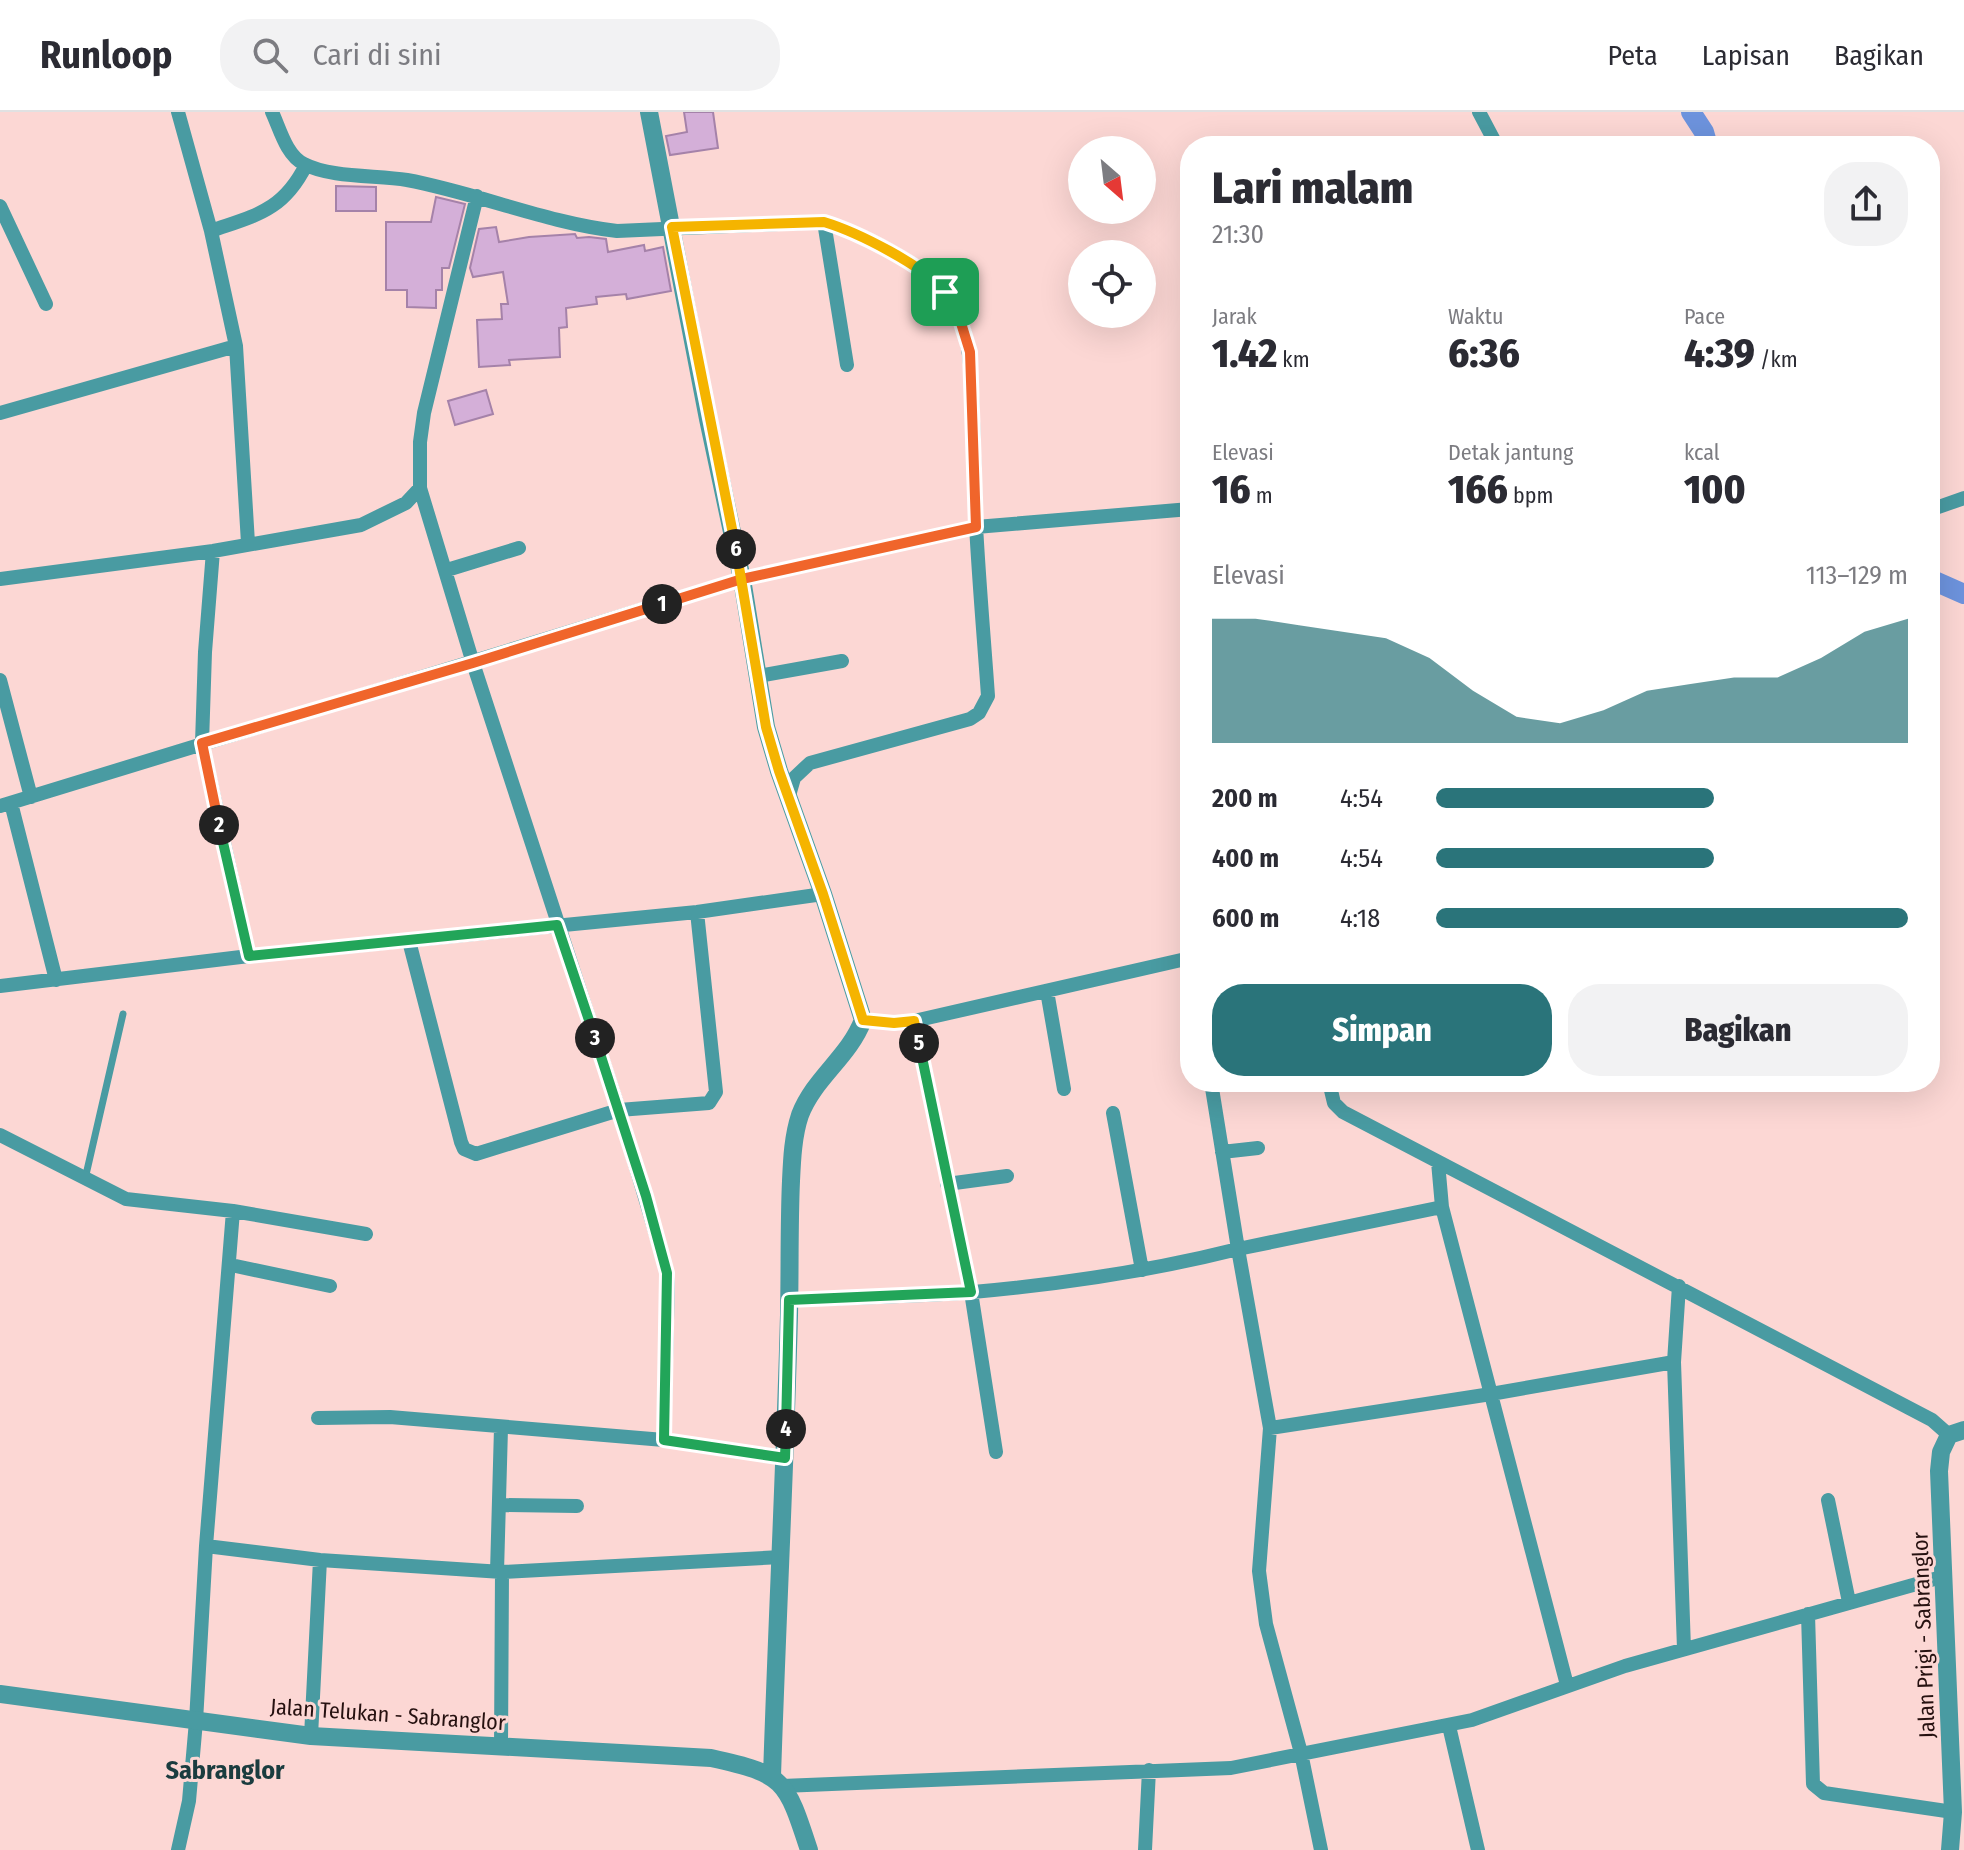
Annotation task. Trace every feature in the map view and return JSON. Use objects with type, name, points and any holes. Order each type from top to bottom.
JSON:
[{"type":"street","points":[[178,112],[211,231],[236,346],[248,543]]},
{"type":"street","points":[[272,112],[296,159],[322,170],[405,180],[594,228],[625,231],[824,222],[848,229],[892,252],[938,283],[950,299],[970,352],[986,704],[970,719],[810,763],[794,778],[788,799]]},
{"type":"street","points":[[649,112],[742,579],[766,727],[863,1020],[853,1043],[813,1090],[800,1115],[792,1172],[788,1234],[777,1781],[797,1812],[809,1850]]},
{"type":"street","points":[[1479,112],[1492,136]]},
{"type":"street","points":[[211,231],[271,208],[286,197],[306,165]]},
{"type":"street","points":[[477,196],[424,413],[420,442],[420,488],[473,663],[619,1110],[667,1273],[664,1440]]},
{"type":"street","points":[[0,206],[46,304]]},
{"type":"street","points":[[824,222],[847,365]]},
{"type":"street","points":[[0,413],[236,346]]},
{"type":"street","points":[[0,579],[213,551],[361,525],[406,503],[420,488]]},
{"type":"street","points":[[1940,506],[1964,498]]},
{"type":"street","points":[[56,980],[5,805],[742,579],[976,527],[1180,510]]},
{"type":"street","points":[[447,570],[519,548]]},
{"type":"street","points":[[213,551],[202,743],[249,956]]},
{"type":"street","points":[[758,676],[842,661]]},
{"type":"street","points":[[0,680],[31,797]]},
{"type":"street","points":[[0,986],[249,956],[697,912],[823,894]]},
{"type":"street","points":[[409,941],[464,1149],[476,1154],[619,1110],[709,1103],[716,1092],[697,912]]},
{"type":"street","points":[[863,1020],[914,1021],[1180,960]]},
{"type":"street","points":[[1047,991],[1064,1089]]},
{"type":"street","points":[[914,1021],[971,1292],[996,1452]]},
{"type":"street","points":[[1213,1092],[1270,1428],[1259,1571],[1266,1624],[1301,1753],[1321,1850]]},
{"type":"street","points":[[1331,1092],[1334,1103],[1343,1112],[1956,1432]]},
{"type":"street","points":[[1113,1113],[1142,1270]]},
{"type":"street","points":[[0,1135],[126,1199],[233,1211],[366,1234]]},
{"type":"street","points":[[1222,1152],[1258,1148]]},
{"type":"street","points":[[1438,1162],[1442,1207],[1567,1685]]},
{"type":"street","points":[[947,1184],[1007,1176]]},
{"type":"street","points":[[789,1300],[971,1292],[1142,1270],[1442,1207]]},
{"type":"street","points":[[178,1850],[189,1801],[196,1721],[206,1546],[233,1211]]},
{"type":"street","points":[[231,1265],[330,1286]]},
{"type":"street","points":[[1679,1286],[1674,1362],[1684,1649]]},
{"type":"street","points":[[1270,1428],[1674,1362]]},
{"type":"street","points":[[318,1418],[390,1417],[664,1440],[784,1469]]},
{"type":"street","points":[[501,1428],[501,1747]]},
{"type":"street","name":"Jalan Prigi - Sabranglor","points":[[1950,1850],[1953,1812],[1939,1471],[1941,1452],[1956,1432]]},
{"type":"street","points":[[1828,1500],[1849,1602]]},
{"type":"street","points":[[499,1505],[577,1506]]},
{"type":"street","points":[[206,1546],[320,1560],[500,1572],[781,1557]]},
{"type":"street","points":[[311,1736],[320,1560]]},
{"type":"street","points":[[777,1781],[1231,1768],[1472,1720],[1567,1685],[1684,1649],[1945,1576]]},
{"type":"street","points":[[1808,1614],[1813,1784],[1824,1793],[1953,1812]]},
{"type":"street","name":"Jalan Telukan - Sabranglor","points":[[0,1694],[311,1736],[711,1758],[745,1765],[777,1781]]},
{"type":"street","points":[[1449,1726],[1478,1850]]},
{"type":"street","points":[[1145,1850],[1149,1770]]},
{"type":"lane","points":[[86,1178],[123,1014]]},
{"type":"building","points":[[684,112],[713,112],[718,148],[670,155],[666,136],[687,132]]},
{"type":"building","points":[[336,186],[376,187],[376,211],[336,211]]},
{"type":"building","points":[[436,197],[465,204],[449,268],[442,268],[442,290],[436,290],[436,308],[407,307],[407,290],[386,290],[386,222],[431,222]]},
{"type":"building","points":[[496,227],[499,242],[575,234],[577,238],[606,239],[608,252],[644,245],[645,251],[663,247],[671,291],[627,299],[626,294],[596,297],[597,304],[566,308],[567,327],[559,328],[560,357],[509,360],[510,365],[479,367],[477,320],[502,319],[501,304],[508,304],[503,272],[473,277],[470,268],[479,229]]},
{"type":"building","points":[[486,390],[493,414],[455,425],[448,401]]},
{"type":"waterway","points":[[1691,112],[1705,136]]},
{"type":"waterway","points":[[1940,583],[1964,594]]},
{"type":"district","name":"Sabranglor","points":[[225,1770]]},
{"type":"route","points":[[945,292],[938,283],[892,252],[848,229],[824,222],[672,227],[742,579],[766,727],[863,1020],[878,1023],[914,1021],[971,1292],[789,1300],[785,1458],[664,1440],[668,1281],[665,1265],[619,1110],[557,925],[249,956],[202,743],[742,579],[976,527],[970,352],[961,323],[945,292]]}]
